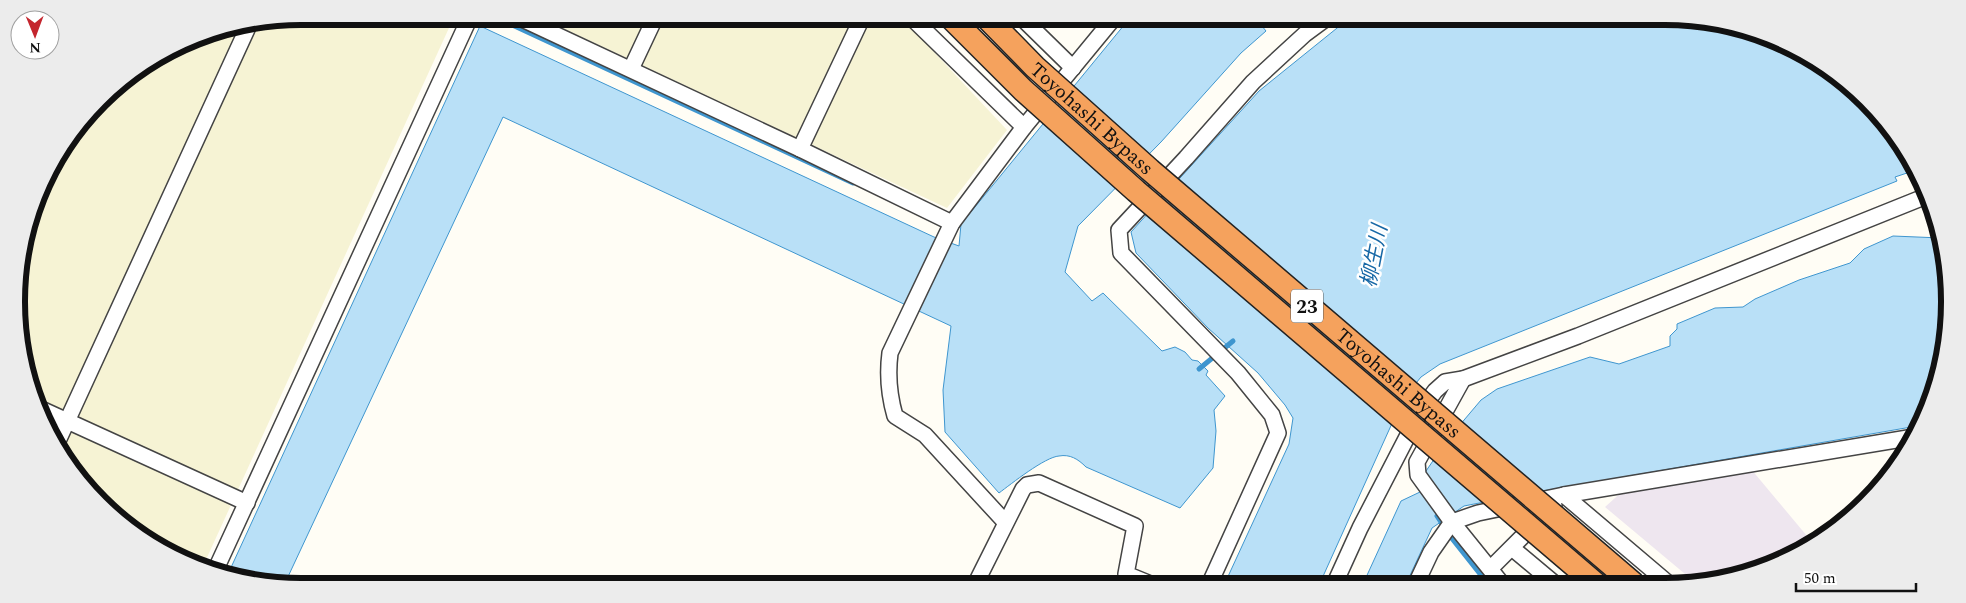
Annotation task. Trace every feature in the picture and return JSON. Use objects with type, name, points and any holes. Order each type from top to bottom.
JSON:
[{"type":"highway","name":"Toyohashi Bypass","points":[[958,25],[1023,90],[1136,192],[1589,578]]},
{"type":"highway","name":"Toyohashi Bypass","points":[[994,25],[1035,66],[1150,170],[1627,578]]},
{"type":"street","points":[[218,565],[466,25]]},
{"type":"street","points":[[535,25],[800,149],[952,223]]},
{"type":"street","points":[[631,69],[651,25]]},
{"type":"street","points":[[800,149],[859,25]]},
{"type":"street","points":[[919,25],[1024,127]]},
{"type":"street","points":[[1029,25],[1073,68]]},
{"type":"street","points":[[1005,522],[925,435],[895,416],[890,398],[887,372],[890,353],[952,223],[1024,127],[1108,25]]},
{"type":"street","points":[[1212,578],[1278,433],[1272,415],[1226,361],[1121,253],[1120,230],[1252,82],[1317,25]]},
{"type":"street","points":[[60,436],[246,30]]},
{"type":"street","points":[[1338,578],[1360,528],[1420,410],[1445,382],[1463,379],[1578,336],[1921,198]]},
{"type":"street","points":[[1463,379],[1417,462],[1418,475],[1452,522],[1498,578]]},
{"type":"street","points":[[48,412],[247,503]]},
{"type":"street","points":[[1419,578],[1440,538],[1452,522],[1478,513],[1564,495],[1905,439]]},
{"type":"street","points":[[978,578],[1023,489],[1032,483],[1044,484],[1135,526],[1126,574],[1136,578]]},
{"type":"street","points":[[1491,568],[1564,495]]},
{"type":"street","points":[[1564,495],[1662,578]]},
{"type":"street","points":[[1512,548],[1548,578]]},
{"type":"shaded area","points":[[302,25],[450,25],[206,560],[163,541],[119,509],[82,470],[54,424],[34,373],[27,338],[25,302],[27,265],[34,230],[46,196],[62,163],[82,133],[119,94],[163,62],[196,46],[230,34],[265,27]]},
{"type":"shaded area","points":[[556,25],[909,25],[1007,130],[947,208]]},
{"type":"shaded area","points":[[1751,469],[1808,538],[1770,557],[1736,569],[1688,577],[1605,507],[1625,489]]},
{"type":"water","points":[[1124,25],[1261,25],[1266,31],[1241,53],[1161,142],[1078,226],[1065,272],[1092,301],[1103,293],[1162,351],[1175,347],[1185,352],[1192,360],[1198,361],[1208,371],[1206,375],[1225,396],[1214,410],[1216,431],[1213,468],[1180,508],[1086,467],[1070,456],[1059,456],[1045,461],[999,493],[945,432],[943,390],[951,326],[503,117],[288,577],[265,576],[230,569],[480,26],[934,237],[959,246],[961,224]]},
{"type":"water","name":"柳生川","points":[[1341,25],[1664,25],[1701,27],[1736,34],[1770,46],[1803,62],[1833,82],[1860,106],[1884,133],[1909,172],[1895,177],[1897,181],[1440,364],[1421,377],[1403,399],[1322,578],[1227,578],[1289,444],[1293,418],[1285,405],[1258,373],[1208,328],[1136,253],[1131,232],[1259,91]]},
{"type":"water","points":[[1893,236],[1934,238],[1940,283],[1939,338],[1932,373],[1910,427],[1464,506],[1432,528],[1409,578],[1366,578],[1401,501],[1420,492],[1426,471],[1448,439],[1481,400],[1497,389],[1590,357],[1619,364],[1670,346],[1670,336],[1677,329],[1677,324],[1715,308],[1743,307],[1755,299],[1799,280],[1850,263],[1864,249]]},
{"type":"waterway","points":[[512,25],[853,183]]},
{"type":"waterway","points":[[1199,369],[1233,341]]},
{"type":"waterway","points":[[1437,516],[1450,536],[1483,578]]}]
